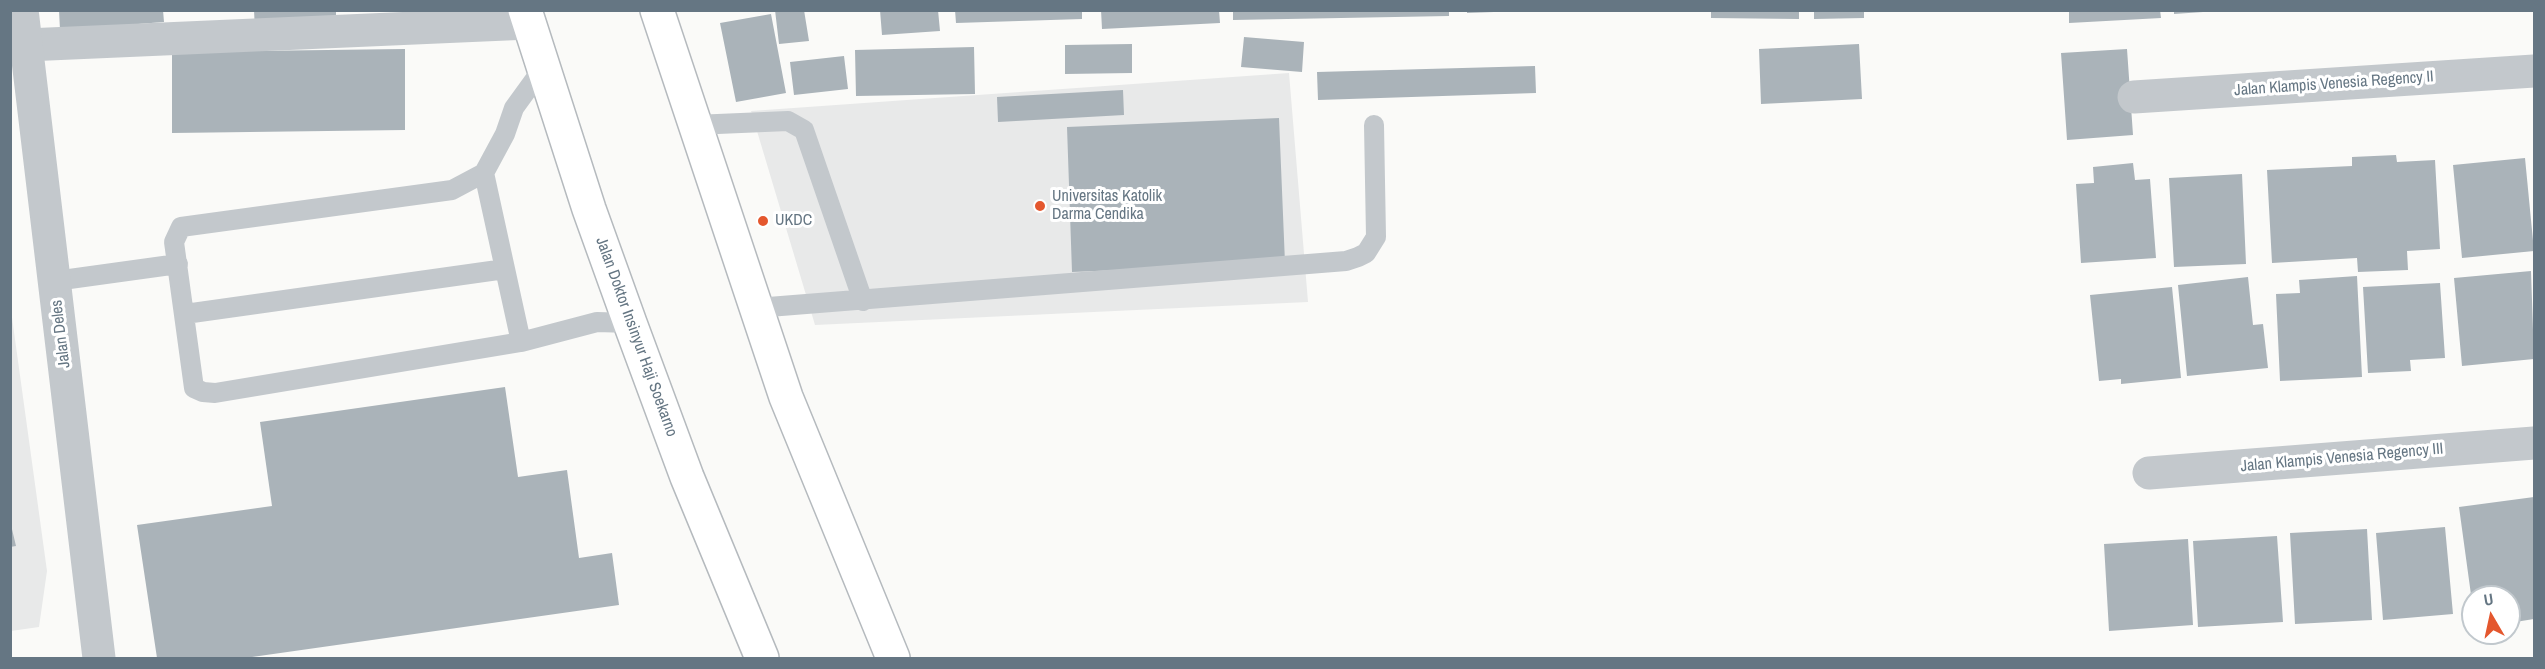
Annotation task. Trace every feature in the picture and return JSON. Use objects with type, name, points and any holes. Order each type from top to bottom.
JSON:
[{"type":"main road","points":[[663,12],[694,125],[786,397],[893,658]]},
{"type":"main road","name":"Jalan Doktor Insinyur Haji Soekarno","points":[[527,17],[630,323],[687,477],[762,658]]},
{"type":"street","name":"Jalan Deles","points":[[22,10],[99,658]]},
{"type":"street","points":[[26,45],[527,17]]},
{"type":"street","name":"Jalan Klampis Venesia Regency II","points":[[2134,97],[2535,71]]},
{"type":"street","name":"Jalan Klampis Venesia Regency III","points":[[2150,473],[2535,443]]},
{"type":"lane","points":[[543,68],[514,108],[505,134],[484,173],[452,190],[181,227],[174,242],[194,388],[203,392],[215,393],[521,342],[597,322],[630,323]]},
{"type":"lane","points":[[694,125],[788,121],[804,130],[863,301]]},
{"type":"lane","points":[[756,308],[1346,261],[1366,253],[1376,237],[1374,125]]},
{"type":"lane","points":[[484,173],[521,342]]},
{"type":"lane","points":[[55,281],[178,264]]},
{"type":"lane","points":[[185,314],[505,269]]},
{"type":"shaded area","name":"Universitas Katolik Darma Cendika","points":[[1289,73],[1308,302],[815,325],[751,111]]},
{"type":"shaded area","points":[[10,303],[47,571],[39,627],[11,631]]},
{"type":"building","points":[[59,10],[163,10],[164,22],[60,30]]},
{"type":"building","points":[[254,10],[336,10],[336,28],[255,31]]},
{"type":"building","points":[[775,10],[804,10],[809,41],[779,44]]},
{"type":"building","points":[[880,10],[938,10],[940,31],[882,35]]},
{"type":"building","points":[[955,10],[1082,10],[1082,19],[956,23]]},
{"type":"building","points":[[1101,10],[1219,10],[1220,23],[1102,29]]},
{"type":"building","points":[[1233,10],[1449,10],[1449,16],[1233,20]]},
{"type":"building","points":[[1467,10],[1494,10],[1494,12],[1467,13]]},
{"type":"building","points":[[1711,10],[1799,10],[1799,19],[1711,18]]},
{"type":"building","points":[[1814,10],[1864,10],[1864,18],[1814,19]]},
{"type":"building","points":[[2069,10],[2160,10],[2161,18],[2069,23]]},
{"type":"building","points":[[2174,10],[2203,10],[2203,12],[2174,14]]},
{"type":"building","points":[[771,14],[786,93],[736,102],[720,23]]},
{"type":"building","points":[[1244,37],[1304,42],[1302,72],[1241,67]]},
{"type":"building","points":[[1132,44],[1132,73],[1065,74],[1065,45]]},
{"type":"building","points":[[1859,44],[1862,99],[1761,104],[1759,49]]},
{"type":"building","points":[[974,47],[975,94],[856,96],[855,50]]},
{"type":"building","points":[[405,49],[405,130],[172,133],[172,52]]},
{"type":"building","points":[[2127,49],[2133,135],[2067,140],[2061,53]]},
{"type":"building","points":[[844,56],[848,89],[794,95],[790,62]]},
{"type":"building","points":[[1535,66],[1536,93],[1318,100],[1317,72]]},
{"type":"building","points":[[1123,90],[1124,115],[998,122],[997,97]]},
{"type":"building","points":[[1279,118],[1285,263],[1072,272],[1067,127]]},
{"type":"building","points":[[2396,155],[2397,162],[2435,160],[2440,249],[2407,251],[2408,270],[2358,272],[2357,258],[2272,263],[2267,170],[2352,166],[2352,157]]},
{"type":"building","points":[[2525,158],[2534,251],[2462,258],[2453,165]]},
{"type":"building","points":[[2133,163],[2135,180],[2150,179],[2156,258],[2081,263],[2076,184],[2094,183],[2093,167]]},
{"type":"building","points":[[2242,174],[2246,264],[2174,267],[2169,178]]},
{"type":"building","points":[[2531,271],[2534,359],[2462,366],[2454,278]]},
{"type":"building","points":[[2357,276],[2362,377],[2280,381],[2276,294],[2300,293],[2299,280]]},
{"type":"building","points":[[2248,277],[2253,325],[2263,324],[2268,368],[2187,376],[2178,285]]},
{"type":"building","points":[[2440,283],[2445,358],[2410,360],[2411,371],[2368,373],[2363,287]]},
{"type":"building","points":[[2172,287],[2181,378],[2121,384],[2121,379],[2099,381],[2090,295]]},
{"type":"building","points":[[505,387],[518,477],[567,470],[579,558],[612,553],[619,605],[245,658],[157,658],[137,525],[272,506],[260,422]]},
{"type":"building","points":[[2534,497],[2534,619],[2521,621],[2521,585],[2470,585],[2459,507]]},
{"type":"building","points":[[10,526],[16,546],[10,547]]},
{"type":"building","points":[[2445,527],[2453,614],[2383,620],[2376,533]]},
{"type":"building","points":[[2367,529],[2372,620],[2295,624],[2290,533]]},
{"type":"building","points":[[2277,536],[2283,622],[2198,627],[2193,541]]},
{"type":"building","points":[[2188,539],[2193,625],[2109,631],[2104,544]]},
{"type":"place","name":"Universitas Katolik Darma Cendika","points":[[1040,206]]},
{"type":"place","name":"UKDC","points":[[763,221]]}]
